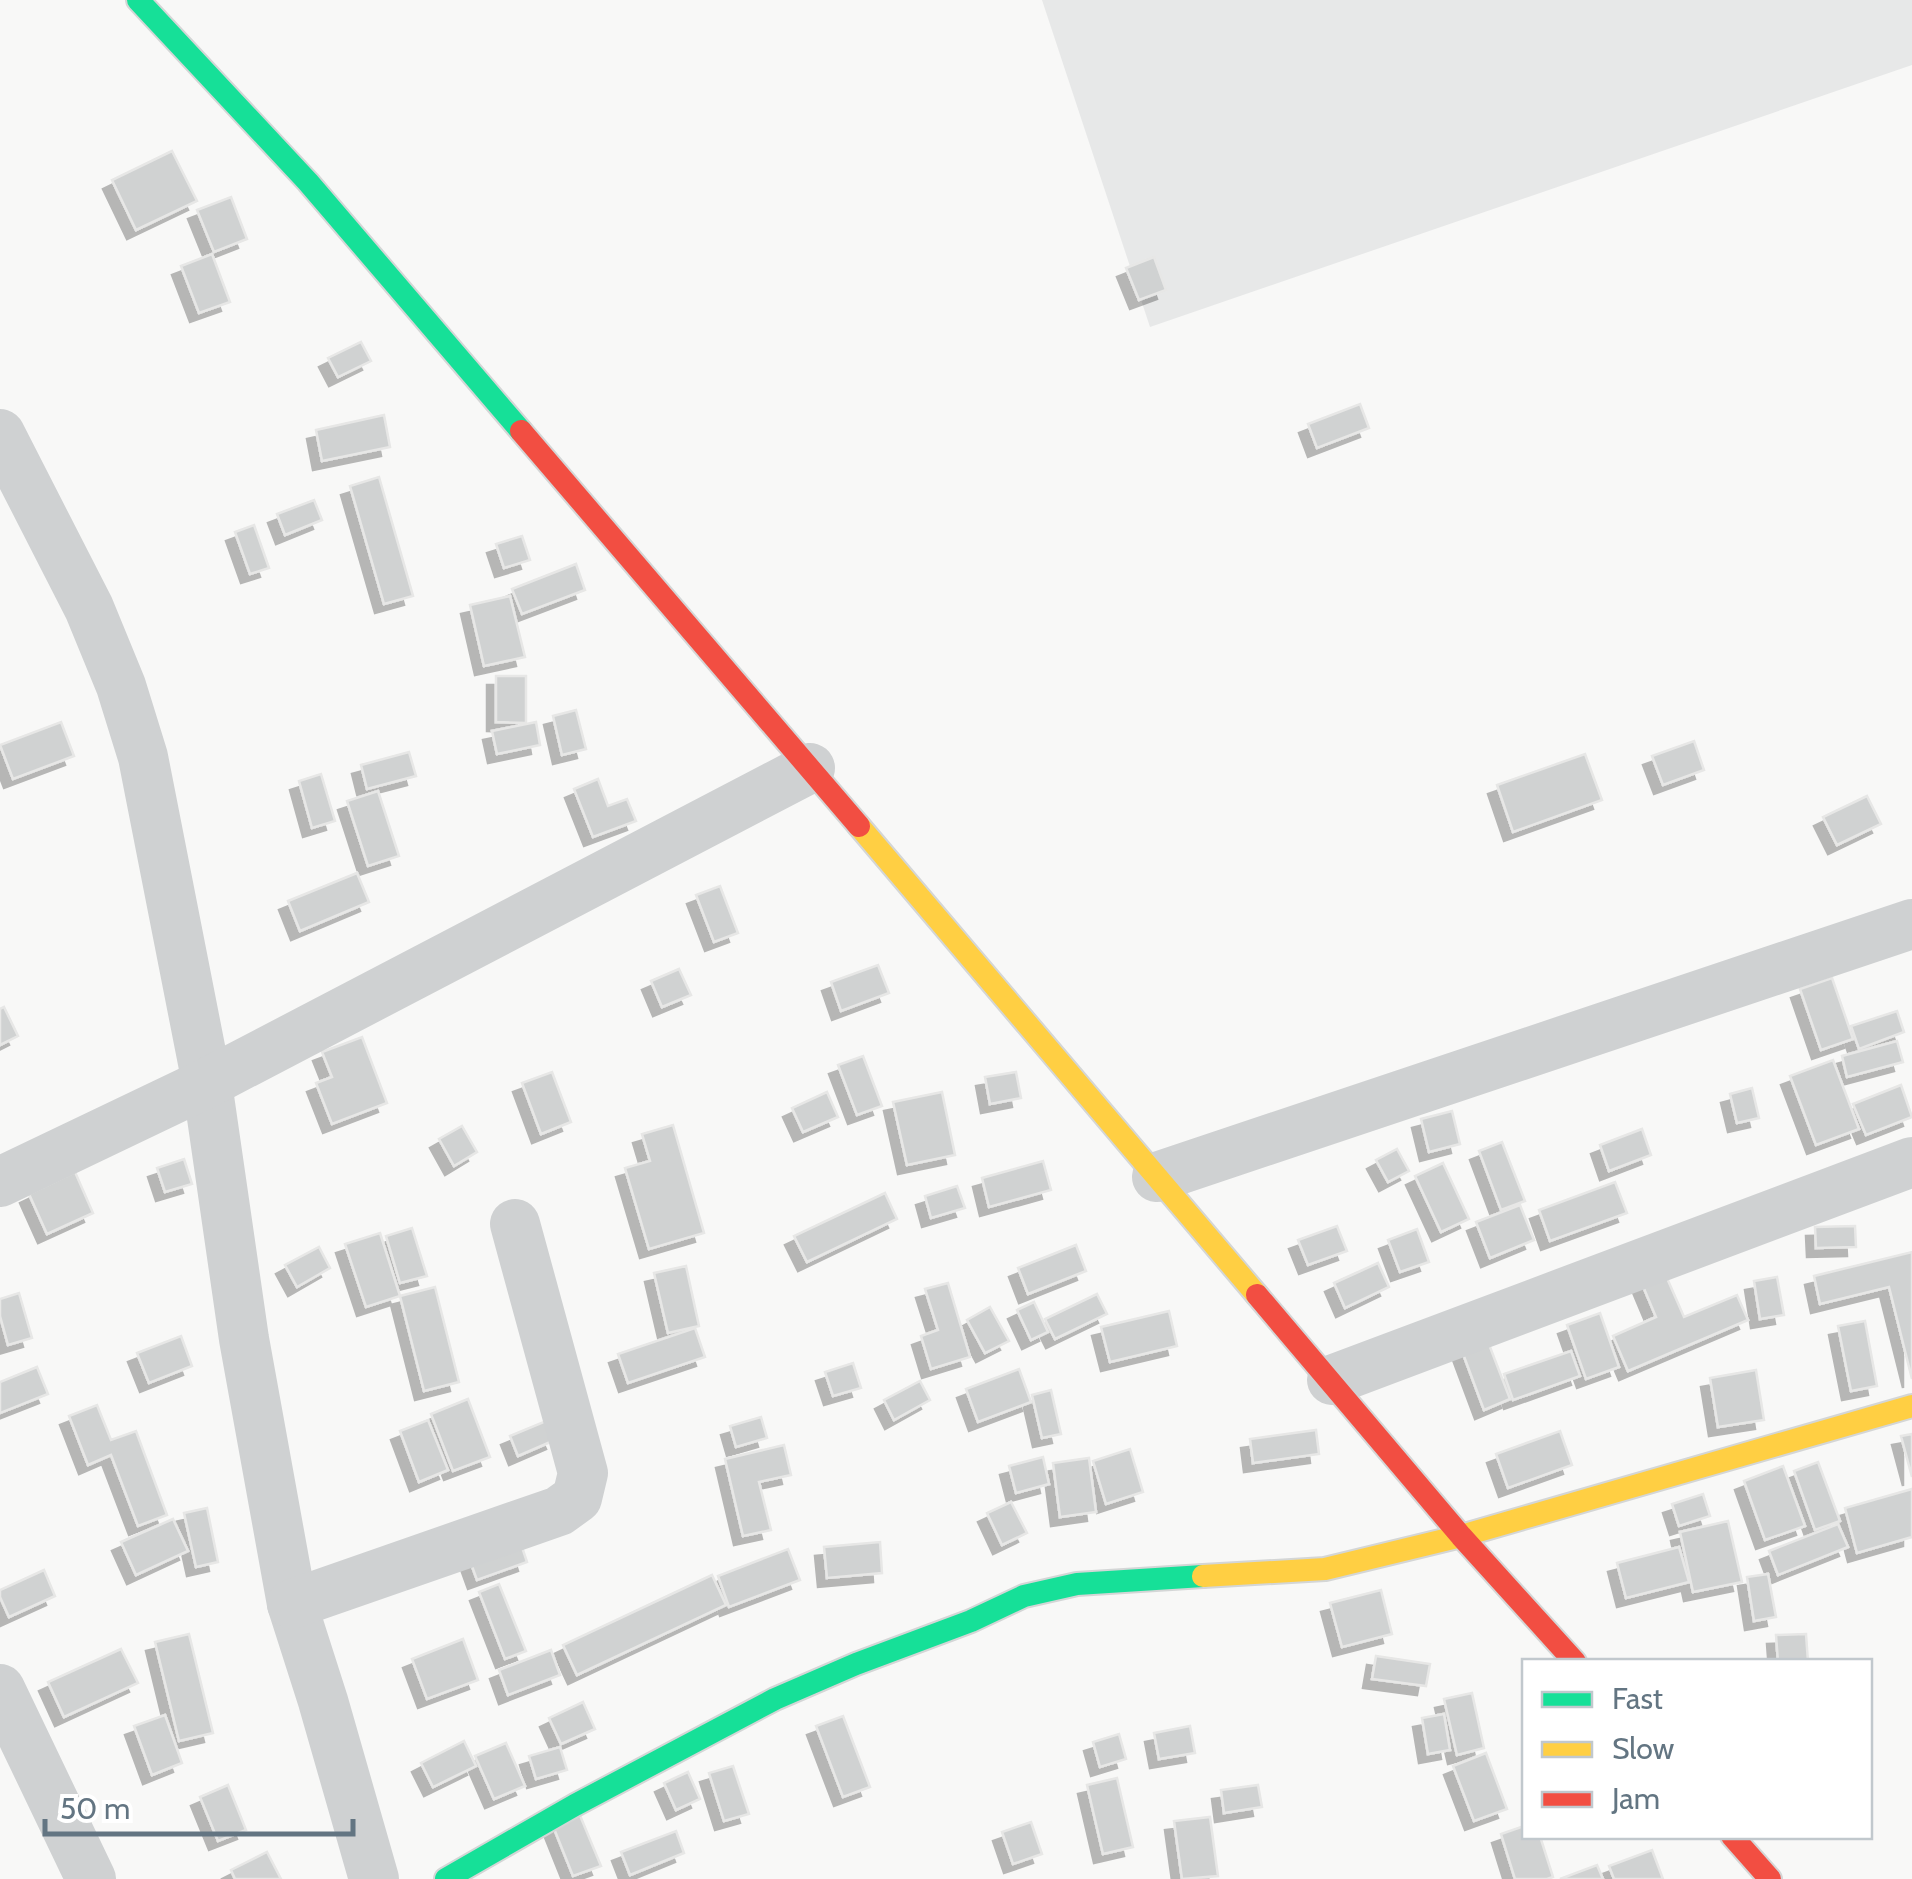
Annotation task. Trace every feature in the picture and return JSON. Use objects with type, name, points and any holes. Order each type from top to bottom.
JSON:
[{"type":"street","points":[[138,0],[308,182],[1462,1536],[1572,1659]]},
{"type":"street","points":[[0,434],[89,608],[121,686],[144,758],[207,1084],[244,1339],[292,1604],[374,1879]]},
{"type":"street","points":[[0,1182],[207,1084],[810,768]]},
{"type":"street","points":[[1158,1177],[1912,924]]},
{"type":"street","points":[[1332,1380],[1912,1162]]},
{"type":"street","points":[[292,1604],[559,1511],[577,1498],[583,1473],[515,1224]]},
{"type":"street","points":[[446,1879],[775,1699],[1024,1596],[1077,1584],[1325,1569],[1462,1536],[1912,1406]]},
{"type":"street","points":[[0,1688],[91,1879]]},
{"type":"street","points":[[1735,1839],[1770,1879]]},
{"type":"shaded area","points":[[1042,0],[1912,0],[1912,65],[1150,327]]},
{"type":"building","points":[[172,151],[197,201],[136,230],[112,180]]},
{"type":"building","points":[[231,197],[247,239],[214,252],[197,210]]},
{"type":"building","points":[[212,254],[230,302],[199,313],[181,266]]},
{"type":"building","points":[[1154,257],[1166,290],[1139,300],[1126,268]]},
{"type":"building","points":[[361,342],[371,361],[338,377],[328,358]]},
{"type":"building","points":[[1360,404],[1369,428],[1317,448],[1308,424]]},
{"type":"building","points":[[384,415],[390,447],[322,461],[316,430]]},
{"type":"building","points":[[379,477],[413,596],[384,604],[350,486]]},
{"type":"building","points":[[314,500],[322,520],[285,535],[277,514]]},
{"type":"building","points":[[254,525],[269,568],[250,574],[235,532]]},
{"type":"building","points":[[522,536],[530,560],[504,568],[496,544]]},
{"type":"building","points":[[576,564],[585,590],[522,614],[512,589]]},
{"type":"building","points":[[510,596],[525,657],[484,666],[470,605]]},
{"type":"building","points":[[496,676],[526,676],[526,723],[496,722]]},
{"type":"building","points":[[576,710],[586,749],[562,755],[553,716]]},
{"type":"building","points":[[61,722],[74,756],[13,779],[0,745]]},
{"type":"building","points":[[536,722],[540,745],[497,754],[492,731]]},
{"type":"building","points":[[1694,741],[1704,770],[1663,785],[1652,756]]},
{"type":"building","points":[[409,752],[416,776],[367,789],[361,765]]},
{"type":"building","points":[[1585,754],[1602,800],[1513,832],[1497,785]]},
{"type":"building","points":[[321,774],[335,821],[312,828],[299,781]]},
{"type":"building","points":[[598,779],[608,806],[627,799],[636,821],[593,837],[574,789]]},
{"type":"building","points":[[378,791],[399,856],[368,866],[347,801]]},
{"type":"building","points":[[1867,796],[1881,824],[1837,845],[1823,817]]},
{"type":"building","points":[[357,873],[369,902],[300,931],[288,901]]},
{"type":"building","points":[[720,886],[738,933],[714,942],[696,895]]},
{"type":"building","points":[[878,965],[889,993],[841,1011],[831,982]]},
{"type":"building","points":[[679,969],[691,995],[662,1007],[651,981]]},
{"type":"building","points":[[1832,978],[1853,1039],[1821,1050],[1800,989]]},
{"type":"building","points":[[4,1007],[18,1036],[0,1045],[0,1009]]},
{"type":"building","points":[[1897,1011],[1904,1032],[1859,1049],[1851,1026]]},
{"type":"building","points":[[362,1037],[387,1103],[332,1124],[316,1083],[332,1077],[322,1052]]},
{"type":"building","points":[[1897,1041],[1903,1062],[1847,1077],[1842,1056]]},
{"type":"building","points":[[863,1056],[882,1106],[857,1115],[838,1065]]},
{"type":"building","points":[[1833,1060],[1859,1129],[1816,1145],[1790,1076]]},
{"type":"building","points":[[552,1072],[571,1122],[541,1134],[522,1083]]},
{"type":"building","points":[[1016,1072],[1021,1098],[990,1104],[985,1077]]},
{"type":"building","points":[[1901,1085],[1912,1117],[1866,1135],[1853,1104]]},
{"type":"building","points":[[1752,1088],[1759,1118],[1737,1123],[1730,1094]]},
{"type":"building","points":[[827,1092],[838,1117],[803,1132],[792,1108]]},
{"type":"building","points":[[942,1092],[955,1155],[907,1165],[893,1102]]},
{"type":"building","points":[[1452,1111],[1460,1144],[1429,1152],[1421,1119]]},
{"type":"building","points":[[673,1125],[704,1233],[649,1249],[625,1168],[650,1161],[642,1134]]},
{"type":"building","points":[[462,1126],[477,1152],[454,1166],[439,1139]]},
{"type":"building","points":[[1642,1129],[1651,1155],[1609,1171],[1600,1145]]},
{"type":"building","points":[[1502,1142],[1525,1201],[1501,1210],[1479,1151]]},
{"type":"building","points":[[1397,1149],[1409,1171],[1388,1182],[1376,1160]]},
{"type":"building","points":[[184,1159],[192,1184],[165,1192],[157,1168]]},
{"type":"building","points":[[1043,1161],[1051,1190],[989,1207],[982,1178]]},
{"type":"building","points":[[1443,1163],[1469,1219],[1441,1232],[1415,1176]]},
{"type":"building","points":[[75,1172],[93,1213],[47,1234],[29,1194]]},
{"type":"building","points":[[1615,1182],[1627,1213],[1550,1241],[1539,1210]]},
{"type":"building","points":[[957,1186],[965,1208],[931,1218],[925,1196]]},
{"type":"building","points":[[885,1193],[897,1219],[807,1262],[794,1236]]},
{"type":"building","points":[[1520,1205],[1534,1240],[1490,1258],[1476,1222]]},
{"type":"building","points":[[1337,1226],[1347,1251],[1308,1265],[1298,1240]]},
{"type":"building","points":[[1855,1226],[1856,1247],[1816,1248],[1815,1227]]},
{"type":"building","points":[[412,1228],[427,1276],[400,1283],[386,1236]]},
{"type":"building","points":[[1417,1229],[1429,1262],[1400,1272],[1388,1240]]},
{"type":"building","points":[[380,1233],[400,1296],[366,1307],[345,1244]]},
{"type":"building","points":[[1076,1245],[1086,1271],[1028,1294],[1018,1268]]},
{"type":"building","points":[[319,1247],[330,1268],[297,1287],[285,1265]]},
{"type":"building","points":[[1912,1252],[1912,1379],[1889,1287],[1820,1304],[1814,1276]]},
{"type":"building","points":[[1378,1263],[1389,1287],[1345,1308],[1334,1283]]},
{"type":"building","points":[[686,1266],[699,1326],[668,1333],[654,1273]]},
{"type":"building","points":[[1663,1269],[1684,1317],[1737,1295],[1748,1320],[1628,1371],[1613,1336],[1656,1317],[1640,1279]]},
{"type":"building","points":[[1777,1277],[1784,1315],[1760,1319],[1754,1281]]},
{"type":"building","points":[[948,1283],[970,1357],[931,1369],[921,1336],[938,1330],[925,1289]]},
{"type":"building","points":[[435,1287],[459,1382],[424,1391],[400,1296]]},
{"type":"building","points":[[19,1293],[32,1338],[8,1345],[0,1299]]},
{"type":"building","points":[[1097,1294],[1107,1314],[1055,1339],[1045,1319]]},
{"type":"building","points":[[1034,1302],[1048,1332],[1031,1340],[1017,1310]]},
{"type":"building","points":[[990,1307],[1009,1341],[985,1353],[967,1320]]},
{"type":"building","points":[[1169,1311],[1177,1346],[1110,1362],[1101,1327]]},
{"type":"building","points":[[1600,1313],[1619,1367],[1586,1379],[1567,1325]]},
{"type":"building","points":[[1865,1321],[1877,1386],[1851,1391],[1838,1326]]},
{"type":"building","points":[[695,1328],[705,1357],[628,1383],[618,1354]]},
{"type":"building","points":[[1485,1334],[1510,1399],[1484,1410],[1459,1343]]},
{"type":"building","points":[[181,1336],[192,1366],[149,1383],[137,1353]]},
{"type":"building","points":[[1571,1351],[1580,1376],[1513,1400],[1504,1374]]},
{"type":"building","points":[[853,1363],[861,1388],[833,1396],[825,1372]]},
{"type":"building","points":[[37,1367],[48,1394],[0,1413],[0,1382]]},
{"type":"building","points":[[1019,1369],[1031,1402],[978,1422],[966,1389]]},
{"type":"building","points":[[1756,1370],[1764,1420],[1718,1427],[1710,1378]]},
{"type":"building","points":[[920,1381],[930,1400],[894,1420],[884,1400]]},
{"type":"building","points":[[1051,1390],[1061,1434],[1042,1438],[1032,1395]]},
{"type":"building","points":[[468,1399],[490,1457],[453,1471],[431,1414]]},
{"type":"building","points":[[97,1405],[111,1440],[136,1431],[167,1515],[138,1526],[111,1455],[88,1465],[69,1416]]},
{"type":"building","points":[[761,1417],[767,1438],[736,1447],[730,1426]]},
{"type":"building","points":[[428,1420],[448,1470],[419,1482],[400,1431]]},
{"type":"building","points":[[546,1421],[555,1440],[518,1456],[510,1436]]},
{"type":"building","points":[[1316,1430],[1319,1454],[1253,1463],[1250,1439]]},
{"type":"building","points":[[1560,1431],[1572,1465],[1508,1488],[1496,1454]]},
{"type":"building","points":[[1912,1434],[1912,1477],[1901,1436]]},
{"type":"building","points":[[784,1445],[791,1475],[759,1482],[771,1530],[743,1536],[725,1459]]},
{"type":"building","points":[[1130,1449],[1143,1492],[1106,1504],[1093,1461]]},
{"type":"building","points":[[1043,1457],[1049,1484],[1016,1493],[1009,1466]]},
{"type":"building","points":[[1089,1458],[1096,1512],[1060,1517],[1053,1463]]},
{"type":"building","points":[[1818,1462],[1840,1521],[1815,1530],[1794,1471]]},
{"type":"building","points":[[1783,1466],[1805,1526],[1765,1540],[1744,1481]]},
{"type":"building","points":[[1912,1489],[1912,1537],[1857,1553],[1845,1508]]},
{"type":"building","points":[[1703,1494],[1710,1516],[1679,1526],[1672,1504]]},
{"type":"building","points":[[1011,1502],[1027,1533],[1002,1545],[987,1513]]},
{"type":"building","points":[[207,1508],[218,1562],[196,1567],[184,1513]]},
{"type":"building","points":[[173,1519],[188,1551],[136,1575],[121,1542]]},
{"type":"building","points":[[1728,1521],[1742,1582],[1693,1592],[1680,1532]]},
{"type":"building","points":[[1838,1524],[1848,1547],[1778,1575],[1769,1551]]},
{"type":"building","points":[[515,1526],[527,1562],[477,1580],[464,1544]]},
{"type":"building","points":[[880,1542],[882,1573],[827,1578],[824,1547]]},
{"type":"building","points":[[1679,1547],[1689,1582],[1626,1598],[1617,1563]]},
{"type":"building","points":[[788,1549],[800,1580],[729,1607],[718,1576]]},
{"type":"building","points":[[44,1570],[55,1596],[9,1617],[0,1590]]},
{"type":"building","points":[[1768,1574],[1776,1617],[1754,1621],[1747,1577]]},
{"type":"building","points":[[712,1575],[726,1605],[577,1675],[563,1645]]},
{"type":"building","points":[[499,1584],[526,1651],[505,1659],[479,1592]]},
{"type":"building","points":[[1381,1590],[1392,1634],[1342,1647],[1330,1603]]},
{"type":"building","points":[[189,1634],[213,1733],[179,1741],[155,1642]]},
{"type":"building","points":[[1806,1634],[1808,1659],[1778,1659],[1776,1635]]},
{"type":"building","points":[[463,1639],[478,1680],[427,1699],[412,1659]]},
{"type":"building","points":[[121,1649],[138,1683],[64,1717],[48,1682]]},
{"type":"building","points":[[551,1650],[560,1675],[508,1695],[499,1670]]},
{"type":"building","points":[[1376,1656],[1430,1664],[1426,1686],[1372,1679]]},
{"type":"building","points":[[1472,1693],[1484,1748],[1457,1755],[1444,1699]]},
{"type":"building","points":[[583,1702],[595,1729],[561,1744],[549,1718]]},
{"type":"building","points":[[1444,1714],[1450,1750],[1428,1754],[1422,1718]]},
{"type":"building","points":[[165,1715],[182,1763],[152,1775],[134,1726]]},
{"type":"building","points":[[843,1716],[870,1787],[843,1797],[816,1726]]},
{"type":"building","points":[[1190,1726],[1195,1753],[1159,1759],[1154,1733]]},
{"type":"building","points":[[1119,1734],[1126,1759],[1100,1767],[1093,1742]]},
{"type":"building","points":[[464,1741],[476,1766],[433,1787],[421,1763]]},
{"type":"building","points":[[506,1743],[525,1786],[494,1799],[475,1756]]},
{"type":"building","points":[[560,1747],[567,1770],[536,1779],[529,1756]]},
{"type":"building","points":[[1486,1753],[1507,1809],[1474,1821],[1453,1766]]},
{"type":"building","points":[[733,1766],[749,1814],[724,1821],[709,1773]]},
{"type":"building","points":[[688,1772],[700,1799],[676,1810],[664,1783]]},
{"type":"building","points":[[1117,1778],[1133,1847],[1103,1854],[1087,1785]]},
{"type":"building","points":[[228,1785],[246,1830],[218,1841],[200,1797]]},
{"type":"building","points":[[1258,1785],[1262,1807],[1224,1813],[1221,1790]]},
{"type":"building","points":[[574,1801],[601,1866],[573,1876],[547,1811]]},
{"type":"building","points":[[1210,1817],[1218,1876],[1182,1879],[1174,1821]]},
{"type":"building","points":[[1031,1822],[1042,1854],[1013,1864],[1002,1832]]},
{"type":"building","points":[[1522,1827],[1522,1839],[1541,1839],[1553,1877],[1515,1879],[1501,1834]]},
{"type":"building","points":[[676,1831],[684,1853],[630,1875],[621,1852]]},
{"type":"building","points":[[1652,1850],[1663,1879],[1614,1879],[1609,1866]]},
{"type":"building","points":[[267,1852],[281,1879],[235,1879],[231,1870]]},
{"type":"building","points":[[1597,1865],[1603,1879],[1560,1879]]},
{"type":"traffic: fast","points":[[138,0],[308,182],[521,431]]},
{"type":"traffic: fast","points":[[446,1879],[575,1805],[775,1699],[1024,1596],[1077,1584],[1203,1576]]},
{"type":"traffic: slow","points":[[859,826],[1257,1295]]},
{"type":"traffic: slow","points":[[1203,1576],[1325,1569],[1461,1536],[1912,1406]]},
{"type":"traffic: jam","points":[[521,431],[859,826]]},
{"type":"traffic: jam","points":[[1257,1295],[1461,1536],[1572,1659]]},
{"type":"traffic: jam","points":[[1735,1839],[1770,1879]]}]
